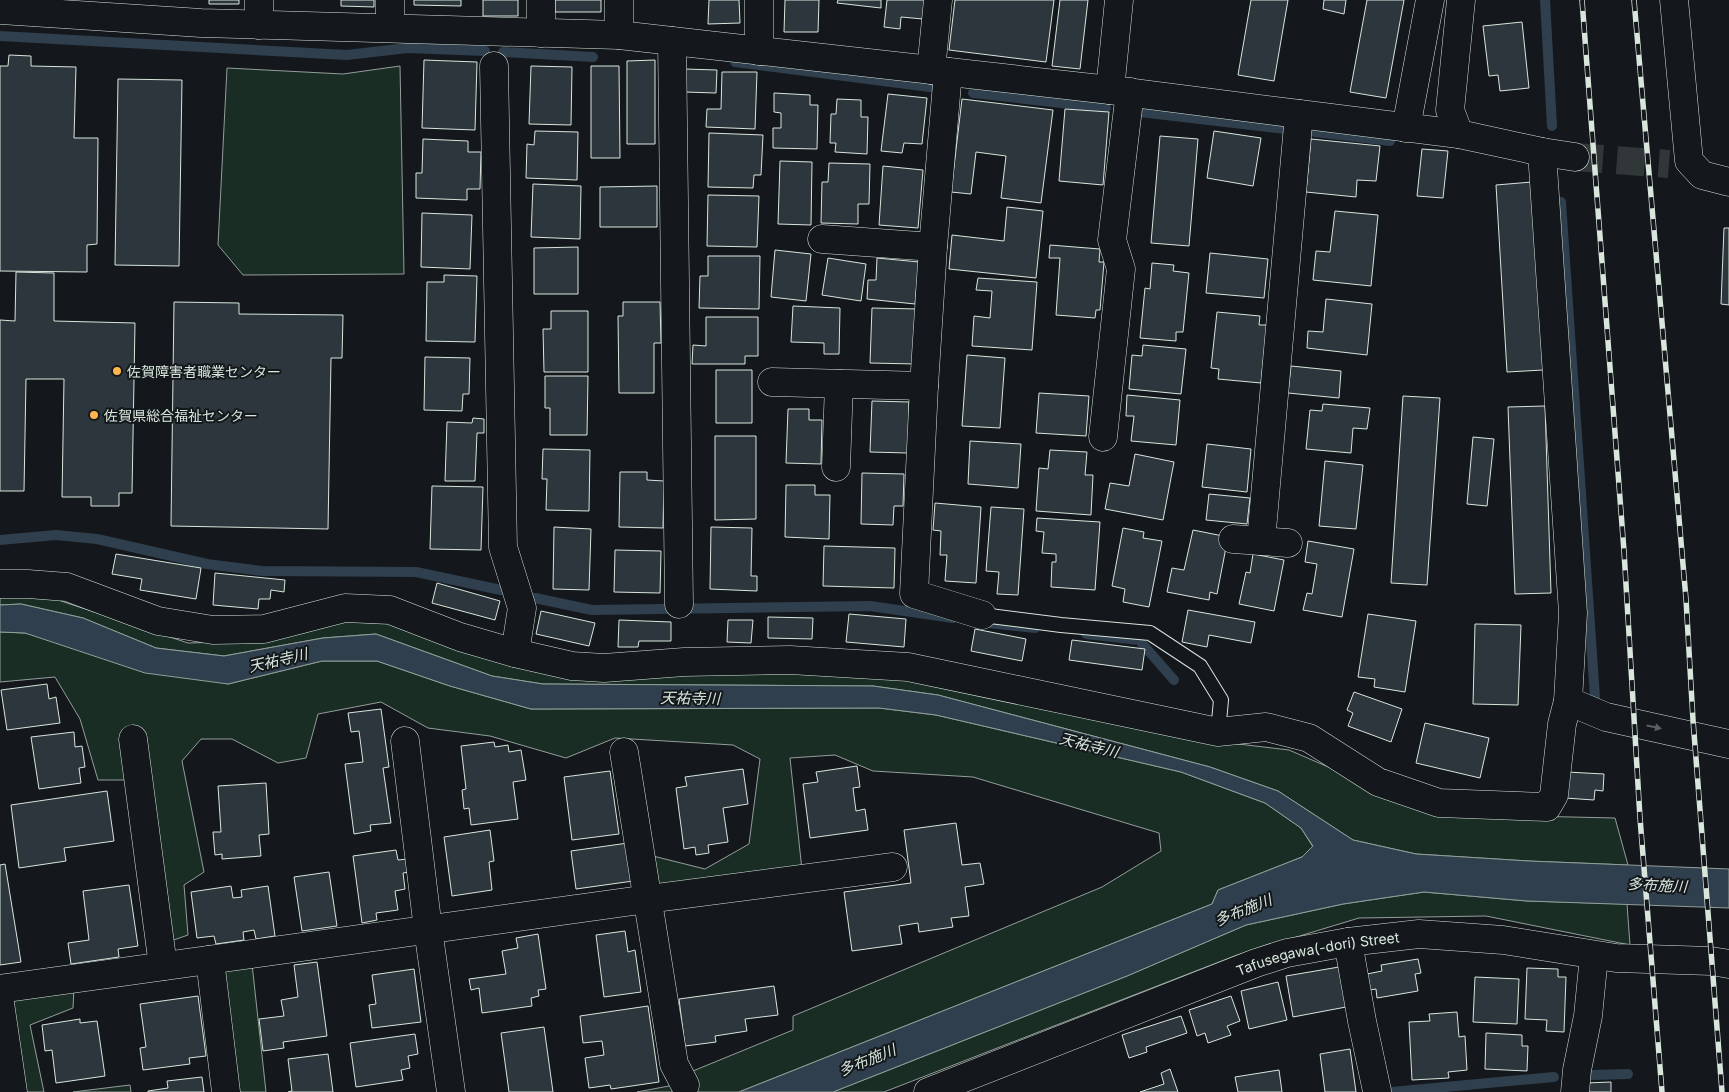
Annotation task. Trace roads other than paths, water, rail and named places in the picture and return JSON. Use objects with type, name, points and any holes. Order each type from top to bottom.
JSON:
[{"type":"street","points":[[390,0],[390,28]]},
{"type":"street","points":[[540,0],[541,33]]},
{"type":"street","points":[[619,0],[619,35]]},
{"type":"street","points":[[759,0],[759,51]]},
{"type":"street","points":[[938,0],[939,71],[933,247],[914,594],[982,615]]},
{"type":"street","points":[[1103,437],[1121,269],[1112,240],[1120,91],[1119,0]]},
{"type":"street","points":[[1406,128],[1430,0]]},
{"type":"street","points":[[1460,134],[1450,110],[1461,0]]},
{"type":"street","points":[[1674,0],[1679,162],[1702,175],[1729,182]]},
{"type":"street","points":[[0,10],[79,8],[259,13],[390,28],[619,35],[1120,91],[1460,134],[1542,152],[1575,157]]},
{"type":"street","points":[[672,40],[679,604]]},
{"type":"street","points":[[494,66],[503,547],[522,608],[515,653]]},
{"type":"street","points":[[1261,541],[1299,114]]},
{"type":"street","points":[[0,584],[67,587],[158,621],[213,630],[264,629],[344,608],[390,610],[460,637],[515,653],[572,666],[604,668],[684,662],[790,660],[908,667],[1218,732],[1266,727],[1309,738],[1378,782],[1438,802],[1546,807],[1554,796],[1562,724],[1568,701],[1574,613],[1542,152]]},
{"type":"street","points":[[822,239],[933,247]]},
{"type":"street","points":[[772,382],[924,386]]},
{"type":"street","points":[[836,466],[839,384]]},
{"type":"street","points":[[1233,539],[1288,543]]},
{"type":"street","points":[[1568,701],[1606,717],[1729,744]]},
{"type":"street","points":[[133,739],[163,966]]},
{"type":"street","points":[[405,741],[428,930],[451,1092]]},
{"type":"street","points":[[624,752],[674,1064],[685,1085]]},
{"type":"street","points":[[0,989],[893,867]]},
{"type":"street","name":"Tafusegawa(-dori) Street","points":[[928,1092],[1256,963],[1287,953],[1348,942],[1420,934],[1503,940],[1594,956],[1711,960],[1729,964]]},
{"type":"street","points":[[1348,942],[1377,1091]]},
{"type":"street","points":[[1575,1092],[1577,1070],[1588,1016],[1594,956]]},
{"type":"street","points":[[210,960],[226,1092]]},
{"type":"street","points":[[0,1003],[13,1092]]},
{"type":"lane","points":[[982,615],[1061,625],[1150,633],[1200,666],[1221,700],[1218,732]]},
{"type":"water","points":[[21,604],[83,618],[156,648],[224,656],[323,638],[376,634],[492,676],[543,684],[873,686],[938,695],[1210,767],[1278,791],[1353,840],[1416,854],[1529,861],[1729,869],[1729,908],[1527,901],[1424,892],[1343,904],[1246,925],[1127,976],[833,1092],[739,1092],[1212,904],[1218,890],[1302,857],[1313,846],[1301,828],[1265,803],[1181,772],[936,715],[879,708],[531,709],[450,686],[377,661],[322,661],[228,684],[145,673],[25,633],[0,632],[0,605]]},
{"type":"waterway","points":[[1545,0],[1552,126]]},
{"type":"waterway","points":[[0,36],[347,55],[407,48],[485,51]]},
{"type":"waterway","points":[[503,52],[593,57]]},
{"type":"waterway","points":[[735,62],[930,87]]},
{"type":"waterway","points":[[973,93],[1106,108]]},
{"type":"waterway","points":[[1140,112],[1286,129]]},
{"type":"waterway","points":[[1315,132],[1390,141]]},
{"type":"waterway","points":[[1561,202],[1595,698]]},
{"type":"waterway","points":[[0,540],[56,535],[97,539],[207,564],[262,571],[416,572],[501,590]]},
{"type":"waterway","points":[[535,598],[592,610],[870,606],[953,618]]},
{"type":"waterway","points":[[980,622],[1035,628]]},
{"type":"waterway","points":[[1086,634],[1139,640],[1174,680]]},
{"type":"waterway","points":[[1593,1075],[1628,1074]]},
{"type":"waterway","points":[[1391,1092],[1554,1077]]},
{"type":"tunnel","points":[[1575,157],[1669,164]]},
{"type":"railway","points":[[1582,0],[1624,551],[1640,818],[1662,1092]]},
{"type":"railway","points":[[1634,0],[1686,599],[1693,720],[1722,1092]]},
{"type":"place","name":"佐賀障害者職業センター","points":[[117,371]]},
{"type":"place","name":"佐賀県総合福祉センター","points":[[94,415]]},
{"type":"water label","name":"天祐寺川","points":[[278,660]]},
{"type":"water label","name":"天祐寺川","points":[[690,698]]},
{"type":"water label","name":"天祐寺川","points":[[1089,745]]},
{"type":"water label","name":"多布施川","points":[[1657,885]]},
{"type":"water label","name":"多布施川","points":[[1243,910]]},
{"type":"water label","name":"多布施川","points":[[867,1060]]}]
